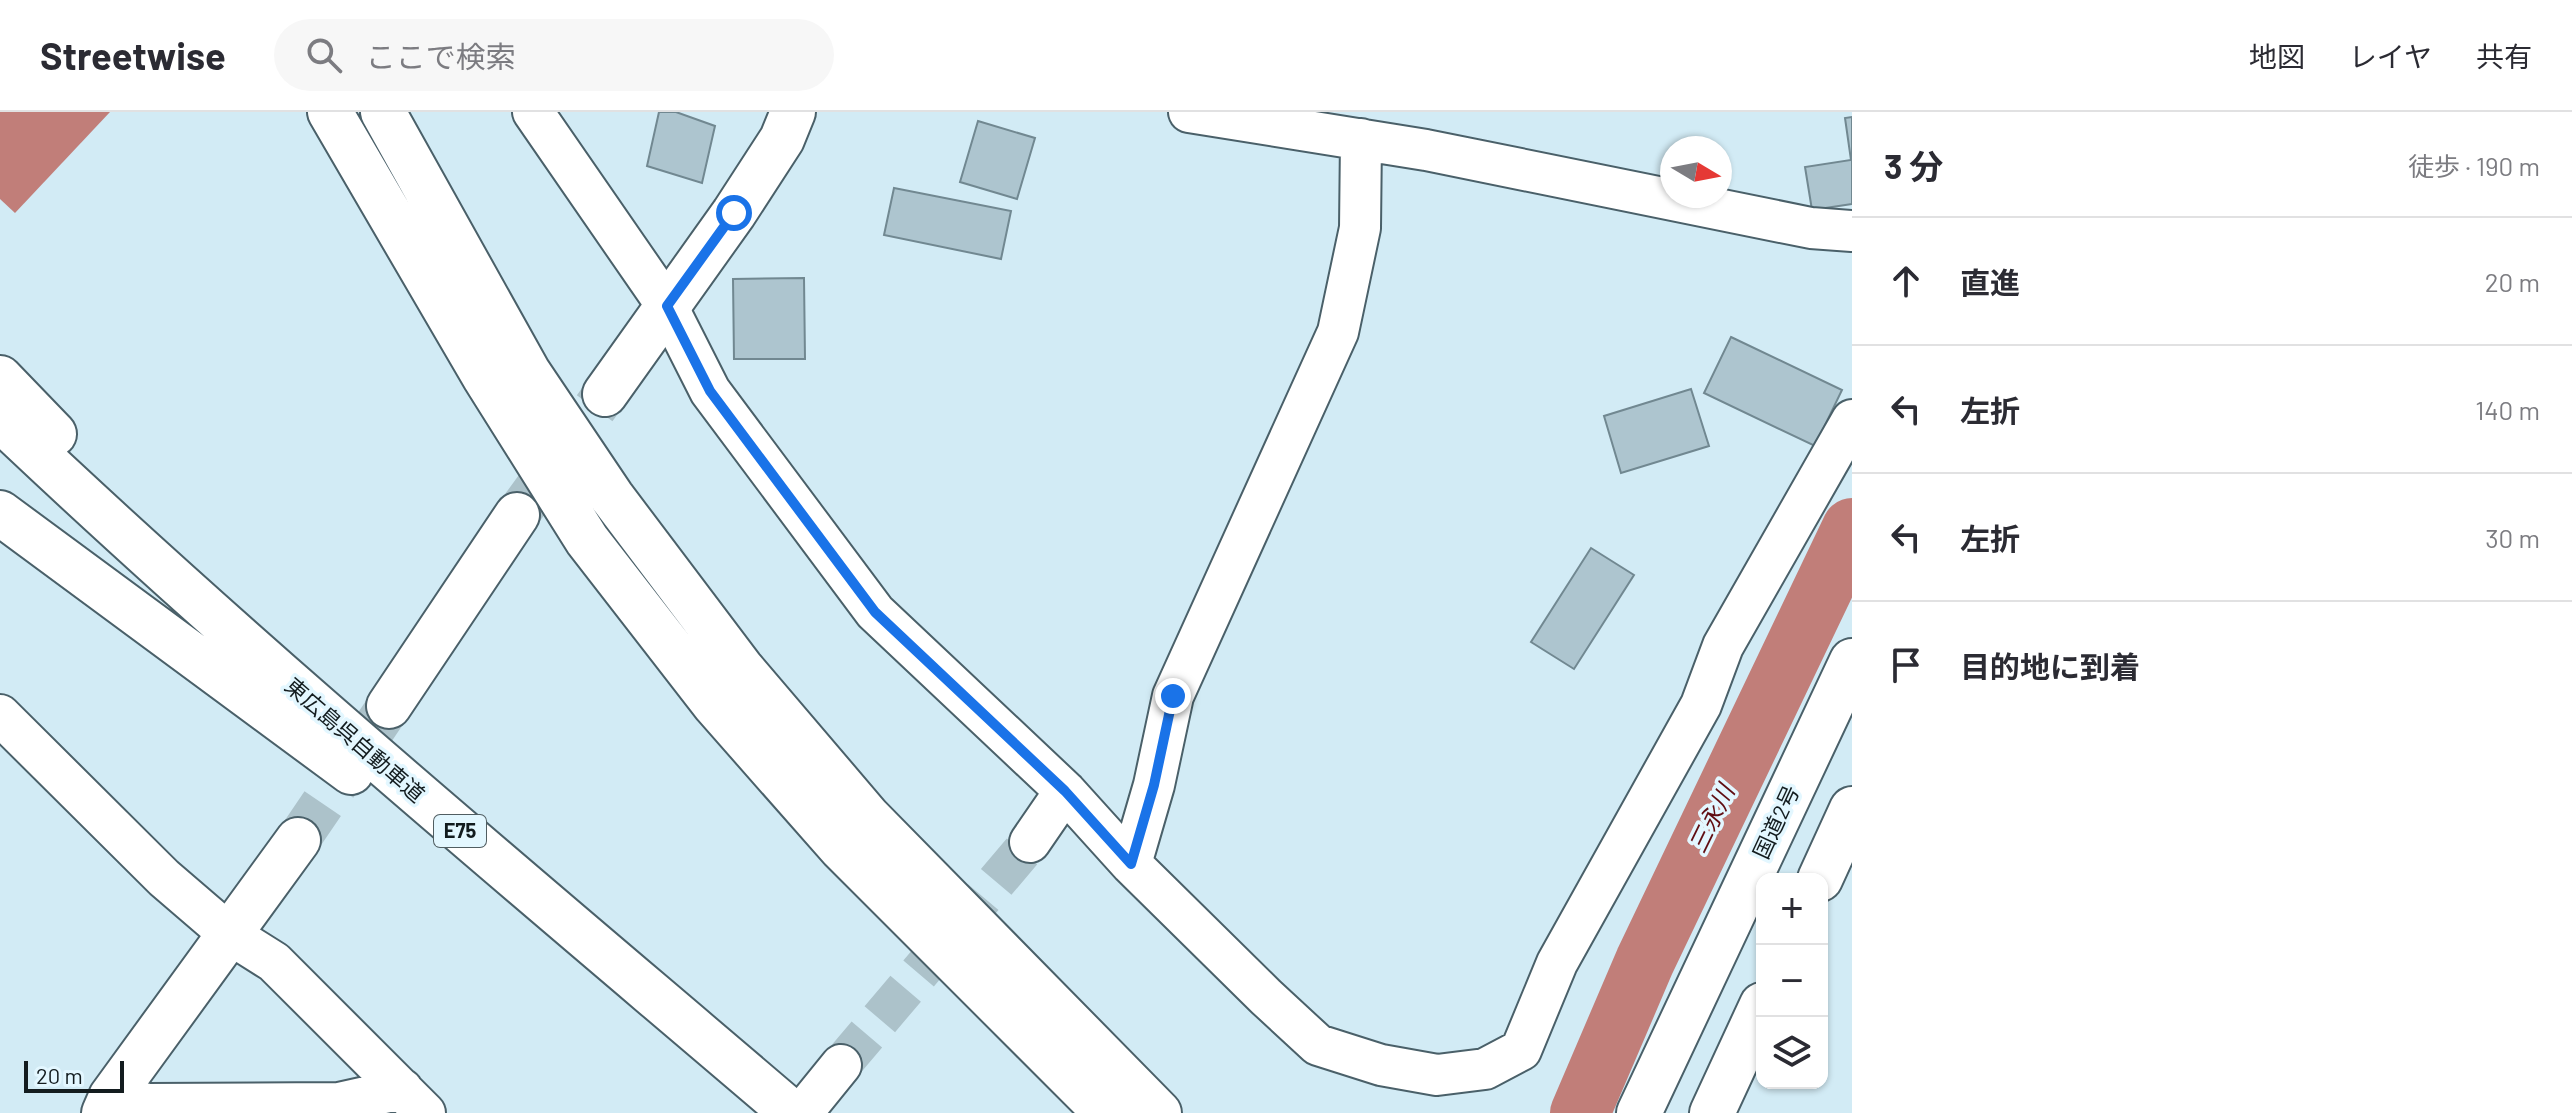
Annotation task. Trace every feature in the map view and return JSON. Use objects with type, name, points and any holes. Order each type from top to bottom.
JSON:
[{"type":"main road","points":[[304,112],[406,271],[484,376]]},
{"type":"main road","points":[[330,112],[484,376],[587,540],[715,705],[841,848],[1106,1113]]},
{"type":"main road","points":[[383,112],[528,372],[612,497],[741,668],[868,817],[1159,1113]]},
{"type":"main road","points":[[605,394],[734,213],[782,139],[793,112]]},
{"type":"main road","points":[[0,378],[113,495],[263,661]]},
{"type":"main road","name":"東広島呉自動車道","points":[[0,419],[116,529],[263,661],[792,1113]]},
{"type":"main road","points":[[0,513],[659,999]]},
{"type":"main road","points":[[389,706],[517,515]]},
{"type":"main road","name":"国道2号","points":[[1639,1113],[1852,661]]},
{"type":"main road","points":[[1823,873],[1852,809]]},
{"type":"main road","points":[[107,1105],[228,933],[298,840]]},
{"type":"main road","points":[[1712,1113],[1756,1017]]},
{"type":"street","points":[[533,112],[667,306],[710,391],[875,612],[1065,791],[1131,864],[1318,1045],[1381,1065],[1437,1075],[1485,1069],[1521,1050],[1557,963],[1701,705],[1723,646],[1852,420]]},
{"type":"street","points":[[1189,112],[1426,150],[1811,228],[1852,231]]},
{"type":"street","points":[[1131,864],[1154,785],[1173,696],[1338,332],[1360,228],[1361,139]]},
{"type":"street","points":[[0,715],[164,878],[228,933],[274,962],[414,1101]]},
{"type":"street","points":[[1030,842],[1065,791]]},
{"type":"street","points":[[802,1113],[841,1065]]},
{"type":"street","points":[[107,1105],[414,1101]]},
{"type":"shaded area","points":[[0,112],[110,112],[15,213],[0,199]]},
{"type":"building","points":[[659,112],[676,112],[715,126],[702,183],[647,166]]},
{"type":"building","points":[[1852,117],[1852,204],[1812,210],[1805,167],[1851,160],[1845,118]]},
{"type":"building","points":[[978,121],[1035,138],[1017,199],[960,182]]},
{"type":"building","points":[[894,188],[1011,211],[1001,259],[884,235]]},
{"type":"building","points":[[804,278],[805,359],[734,359],[733,279]]},
{"type":"building","points":[[1731,337],[1842,390],[1815,446],[1704,393]]},
{"type":"building","points":[[1691,389],[1709,446],[1621,473],[1604,416]]},
{"type":"building","points":[[1591,548],[1634,575],[1574,669],[1531,642]]},
{"type":"waterway","name":"三永川","points":[[1580,1113],[1645,961],[1852,528]]},
{"type":"tunnel","points":[[517,515],[605,394]]},
{"type":"tunnel","points":[[298,840],[389,706]]},
{"type":"tunnel","points":[[841,1065],[1030,842]]},
{"type":"route","points":[[734,213],[667,306],[710,391],[875,612],[1065,791],[1131,864],[1154,785],[1173,696]]}]
